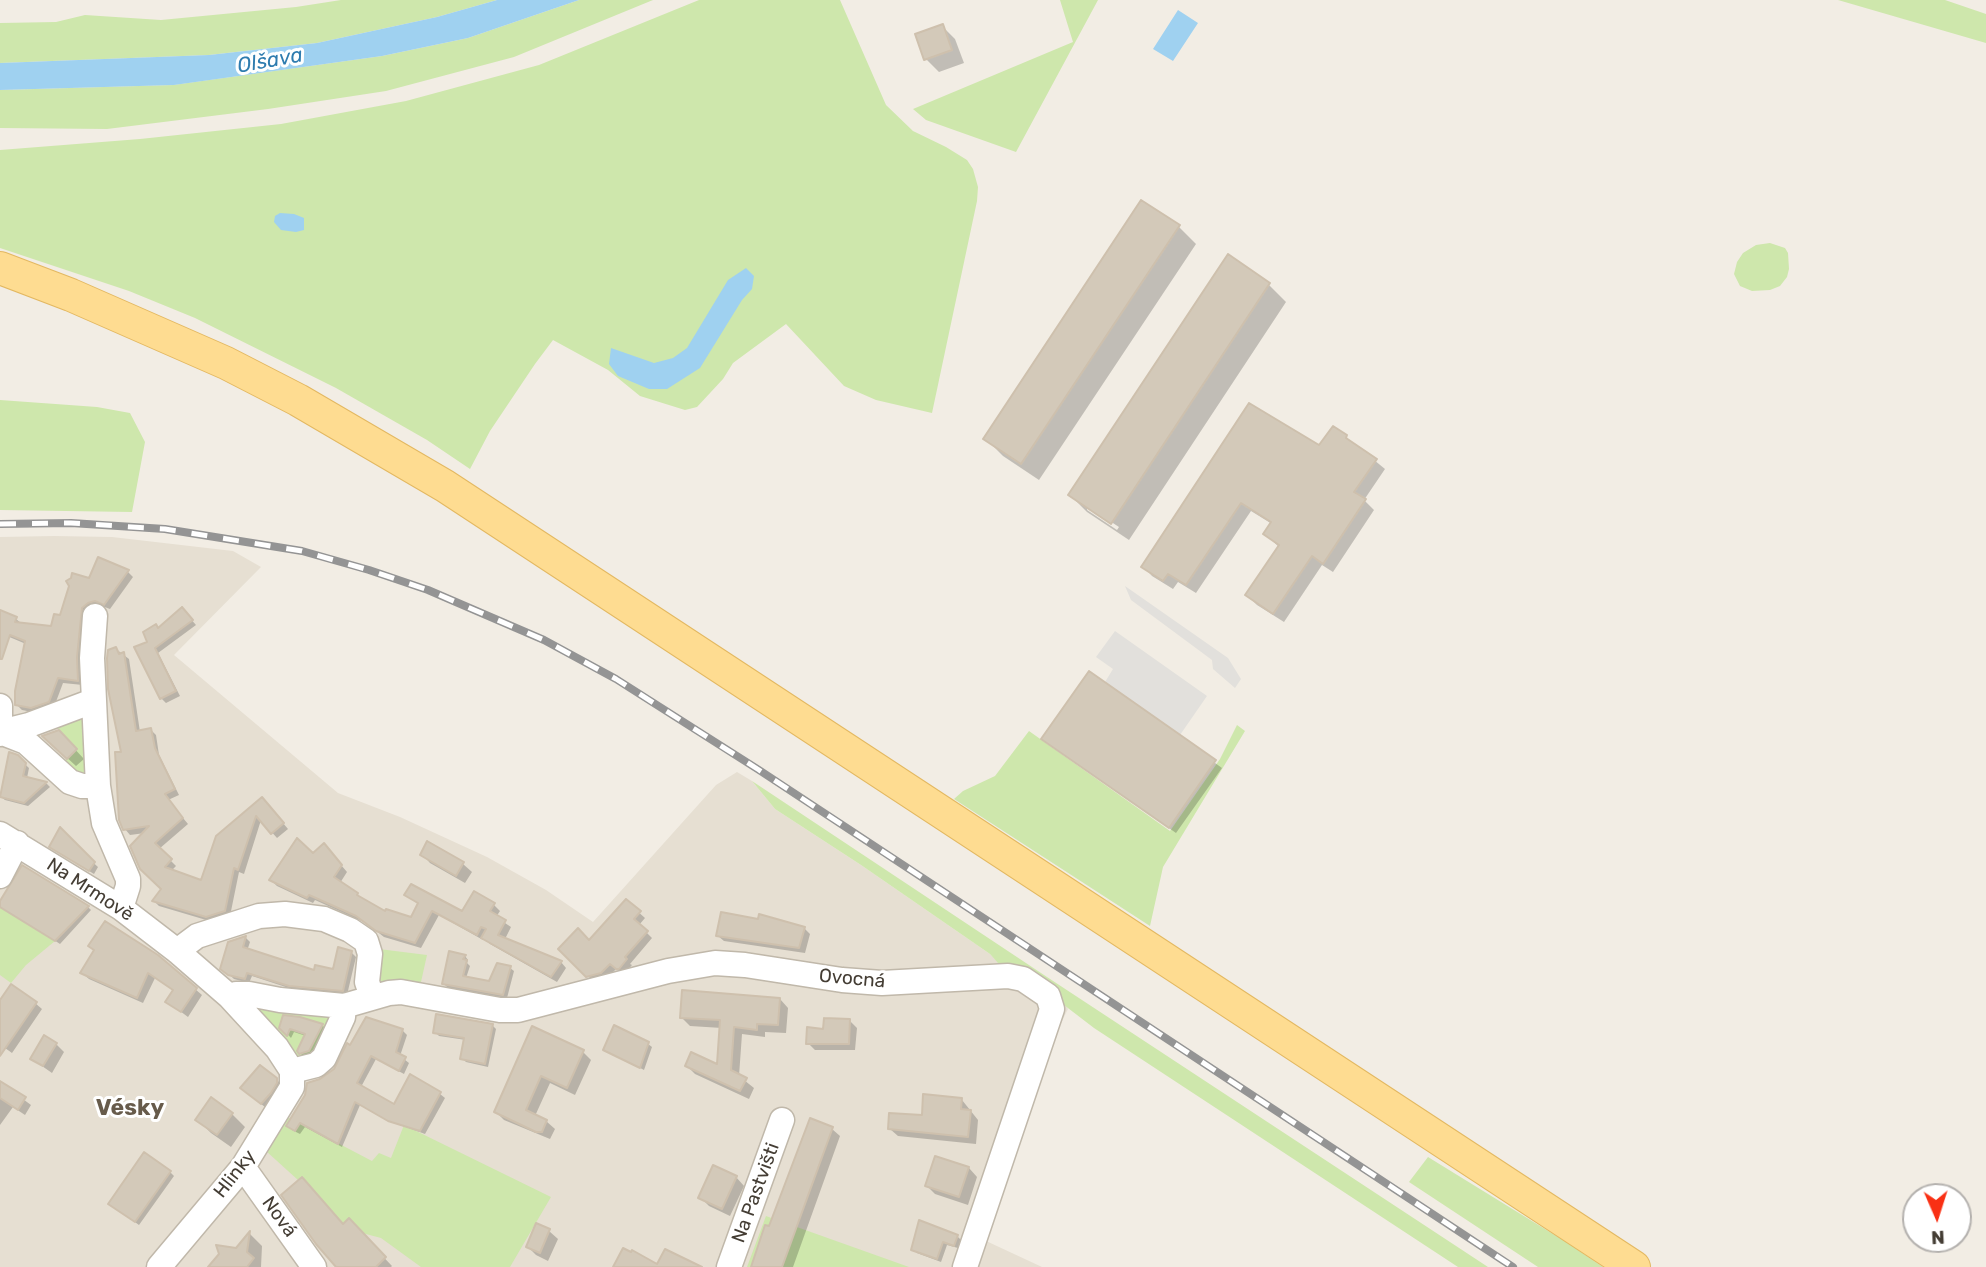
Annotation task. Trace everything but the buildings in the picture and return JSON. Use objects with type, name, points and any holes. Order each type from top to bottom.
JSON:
[{"type":"main road","points":[[0,268],[82,299],[226,363],[298,400],[444,486],[1634,1267]]},
{"type":"street","points":[[95,616],[92,658],[98,786],[104,823],[128,879],[121,908]]},
{"type":"street","points":[[0,733],[29,726],[93,701]]},
{"type":"street","points":[[0,706],[0,733]]},
{"type":"street","points":[[0,733],[26,742],[70,782],[82,786],[98,786]]},
{"type":"street","points":[[0,876],[9,839]]},
{"type":"street","name":"Na Mrmově","points":[[9,839],[121,908],[177,951],[230,997],[277,1048],[292,1071]]},
{"type":"street","points":[[177,951],[197,936],[259,916],[285,914],[334,922],[366,941],[370,954],[367,982],[372,997],[344,1006],[279,1000],[249,994],[230,997]]},
{"type":"street","name":"Ovocná","points":[[372,997],[389,992],[410,993],[500,1010],[518,1010],[668,971],[715,963],[842,980],[882,982],[1008,976],[1023,979],[1048,996],[1052,1009],[965,1267]]},
{"type":"street","points":[[292,1071],[316,1065],[324,1058],[343,1017],[344,1006]]},
{"type":"street","name":"Hlinky","points":[[159,1267],[243,1167],[292,1087],[292,1071]]},
{"type":"street","name":"Na Pastvišti","points":[[729,1267],[782,1120]]},
{"type":"street","name":"Nová","points":[[243,1167],[314,1267]]},
{"type":"shaded area","points":[[0,537],[112,537],[233,551],[261,567],[174,655],[338,793],[400,817],[487,857],[546,890],[593,922],[716,785],[737,772],[752,781],[775,809],[990,954],[1005,970],[1062,1000],[1068,1009],[1058,1029],[984,1240],[1042,1267],[0,1267]]},
{"type":"shaded area","points":[[1125,586],[1228,658],[1241,679],[1235,688],[1213,669],[1212,660],[1131,600]]},
{"type":"shaded area","points":[[1115,631],[1207,696],[1180,735],[1105,682],[1113,669],[1096,657]]},
{"type":"green space","points":[[341,0],[497,0],[437,17],[317,43],[209,55],[0,63],[0,23],[56,22],[85,15],[161,20]]},
{"type":"green space","points":[[579,0],[653,0],[514,57],[386,91],[107,129],[0,128],[0,90],[173,85],[382,56],[468,38]]},
{"type":"green space","points":[[699,0],[840,0],[886,105],[913,131],[967,160],[973,169],[978,187],[977,201],[932,413],[876,400],[844,386],[786,324],[733,363],[723,379],[697,407],[685,410],[640,396],[608,370],[553,340],[490,431],[470,469],[427,440],[336,388],[195,318],[129,291],[0,248],[0,150],[281,124],[406,101],[539,65]]},
{"type":"green space","points":[[1060,0],[1098,0],[1016,152],[926,120],[913,109],[1073,42]]},
{"type":"green space","points":[[1838,0],[1945,0],[1986,14],[1986,43]]},
{"type":"green space","points":[[1770,243],[1785,248],[1788,253],[1787,277],[1780,286],[1770,290],[1752,291],[1740,286],[1734,274],[1743,253],[1756,245]]},
{"type":"green space","points":[[0,400],[97,407],[130,413],[145,442],[132,512],[0,510]]},
{"type":"green space","points":[[77,711],[84,712],[89,718],[92,765],[90,772],[80,778],[70,775],[29,738],[29,733],[47,725],[35,737],[60,765],[77,749],[51,721]]},
{"type":"green space","points":[[1237,725],[1245,731],[1163,867],[1150,926],[954,799],[963,791],[995,776],[1029,731],[1170,831],[1220,759]]},
{"type":"green space","points":[[752,781],[1488,1267],[1458,1267],[1094,1028],[1017,969],[1005,971],[990,954],[775,809]]},
{"type":"green space","points":[[0,907],[55,941],[26,965],[11,983],[0,975]]},
{"type":"green space","points":[[379,949],[427,955],[421,982],[378,984]]},
{"type":"green space","points":[[246,1003],[326,1012],[331,1017],[318,1057],[294,1061]]},
{"type":"green space","points":[[286,1116],[372,1161],[379,1153],[391,1158],[404,1125],[551,1197],[510,1267],[421,1267],[381,1238],[362,1233],[350,1219],[343,1224],[302,1177],[298,1180],[266,1151]]},
{"type":"green space","points":[[1428,1157],[1603,1267],[1538,1267],[1409,1182]]},
{"type":"green space","points":[[766,1216],[909,1267],[747,1267]]},
{"type":"water","name":"Olšava","points":[[497,0],[579,0],[468,38],[382,56],[174,85],[0,90],[0,63],[209,55],[317,43],[437,17]]},
{"type":"water","points":[[1178,10],[1198,23],[1173,61],[1153,49]]},
{"type":"water","points":[[280,213],[304,218],[304,230],[281,230],[274,222],[275,216]]},
{"type":"water","points":[[746,268],[754,276],[752,289],[742,300],[700,368],[667,389],[649,389],[618,376],[609,364],[611,348],[654,363],[673,358],[687,348],[728,280]]},
{"type":"railway","points":[[0,524],[71,523],[165,529],[302,551],[428,590],[544,640],[616,679],[759,770],[1513,1267]]},
{"type":"district","name":"Vésky","points":[[130,1108]]}]
